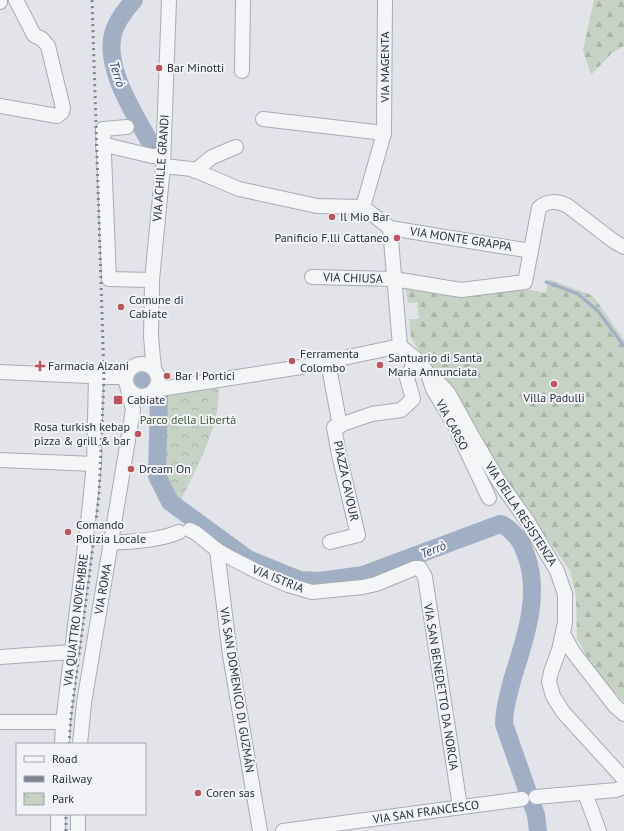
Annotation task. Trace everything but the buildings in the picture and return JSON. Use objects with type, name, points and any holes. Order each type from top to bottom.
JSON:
[{"type":"street","points":[[0,106],[57,116],[62,112],[63,108],[48,46],[42,39],[34,35],[16,0]]},
{"type":"street","name":"VIA ACHILLE GRANDI","points":[[154,369],[151,337],[152,280],[163,161],[169,0]]},
{"type":"street","points":[[242,71],[243,0]]},
{"type":"street","name":"VIA MAGENTA","points":[[362,207],[384,133],[385,0]]},
{"type":"street","points":[[263,119],[384,133]]},
{"type":"street","points":[[127,127],[103,129],[109,279],[152,280]]},
{"type":"street","points":[[103,146],[110,146],[152,156],[163,161],[192,169],[239,189],[317,206],[362,207],[390,228],[400,346],[328,362],[150,393],[134,394],[128,387],[117,379],[110,377]]},
{"type":"street","points":[[195,171],[212,157],[236,147]]},
{"type":"street","points":[[531,251],[539,208],[546,202],[561,202],[568,206],[612,240],[624,247]]},
{"type":"street","name":"VIA MONTE GRAPPA","points":[[390,228],[531,251]]},
{"type":"street","name":"VIA CHIUSA","points":[[312,277],[394,279],[461,290],[525,282],[531,251]]},
{"type":"street","name":"VIA ACHILLE GRANDI","points":[[133,367],[143,359],[149,348],[151,337]]},
{"type":"street","name":"VIA DELLA RESISTENZA","points":[[400,346],[416,359],[449,394],[498,480],[524,516],[555,566],[562,582],[565,594],[565,607],[563,634],[550,677],[552,693],[563,712],[624,779]]},
{"type":"street","points":[[328,362],[340,426],[372,414],[401,410],[413,399],[407,378],[416,359]]},
{"type":"street","points":[[0,372],[110,377],[117,376],[133,367],[148,364],[154,369],[158,376],[158,381],[150,393],[133,410]]},
{"type":"street","points":[[128,387],[126,375],[133,367]]},
{"type":"street","name":"VIA CARSO","points":[[427,372],[432,386],[453,422],[489,498]]},
{"type":"street","name":"VIA QUATTRO NOVEMBRE","points":[[62,743],[63,722],[94,464],[96,377]]},
{"type":"street","name":"VIA ROMA","points":[[80,743],[84,703],[133,410],[128,387]]},
{"type":"street","name":"PIAZZA CAVOUR","points":[[330,542],[358,535],[338,454],[334,427],[340,426]]},
{"type":"street","points":[[0,460],[94,464]]},
{"type":"street","name":"VIA ISTRIA","points":[[111,543],[158,539],[185,531],[196,533],[217,550],[258,572],[288,585],[312,592],[369,585],[415,568],[420,568]]},
{"type":"street","name":"VIA SAN DOMENICO DI GUZMÁN","points":[[217,550],[230,655],[260,831]]},
{"type":"street","name":"VIA SAN BENEDETTO DA NORCIA","points":[[420,568],[425,577],[460,807]]},
{"type":"street","points":[[563,634],[573,652],[615,706],[624,714]]},
{"type":"street","points":[[0,657],[72,652]]},
{"type":"street","points":[[0,722],[63,722]]},
{"type":"street","points":[[536,797],[616,790],[624,787]]},
{"type":"street","points":[[585,793],[599,831]]},
{"type":"street","name":"VIA SAN FRANCESCO","points":[[292,830],[374,825],[460,807],[522,799]]},
{"type":"street","points":[[58,815],[58,831]]},
{"type":"street","points":[[78,815],[78,831]]},
{"type":"green space","points":[[594,0],[624,0],[624,46],[612,53],[591,75],[583,50]]},
{"type":"green space","points":[[548,279],[591,295],[624,340],[624,702],[612,690],[589,660],[577,639],[576,596],[570,571],[498,470],[411,338],[409,319],[419,319],[417,302],[408,303],[405,283],[510,286],[546,293]]},
{"type":"green space","name":"Parco della Libertà","points":[[218,386],[216,415],[212,431],[179,504],[168,490],[160,468],[161,397]]},
{"type":"water","points":[[142,372],[149,377],[150,380],[145,387],[142,388],[135,383],[134,380],[139,373]]},
{"type":"waterway","name":"Terrò","points":[[134,0],[114,29],[111,48],[117,77],[123,92],[152,146]]},
{"type":"waterway","points":[[546,282],[578,294],[598,311],[624,346]]},
{"type":"waterway","name":"Terrò","points":[[159,395],[157,476],[170,502],[248,559],[300,580],[320,581],[363,575],[500,524],[516,536],[523,546],[530,570],[532,601],[526,632],[507,700],[504,724],[536,815],[538,831]]},
{"type":"railway","points":[[69,743],[71,716],[99,495],[104,377],[92,0]]},
{"type":"railway","points":[[66,815],[66,831]]},
{"type":"place","name":"Bar Minotti","points":[[159,68]]},
{"type":"place","name":"Il Mio Bar","points":[[332,217]]},
{"type":"place","name":"Panificio F.lli Cattaneo","points":[[397,238]]},
{"type":"place","name":"Comune di Cabiate","points":[[121,307]]},
{"type":"place","name":"Ferramenta Colombo","points":[[292,361]]},
{"type":"place","name":"Santuario di Santa Maria Annunciata","points":[[380,365]]},
{"type":"place","name":"Farmacia Alzani","points":[[40,366]]},
{"type":"place","name":"Bar I Portici","points":[[167,376]]},
{"type":"place","name":"Villa Padulli","points":[[554,384]]},
{"type":"place","name":"Cabiate","points":[[118,400]]},
{"type":"place","name":"Rosa turkish kebap pizza & grill & bar","points":[[138,434]]},
{"type":"place","name":"Dream On","points":[[131,469]]},
{"type":"place","name":"Comando Polizia Locale","points":[[68,532]]},
{"type":"place","name":"Coren sas","points":[[198,793]]}]
